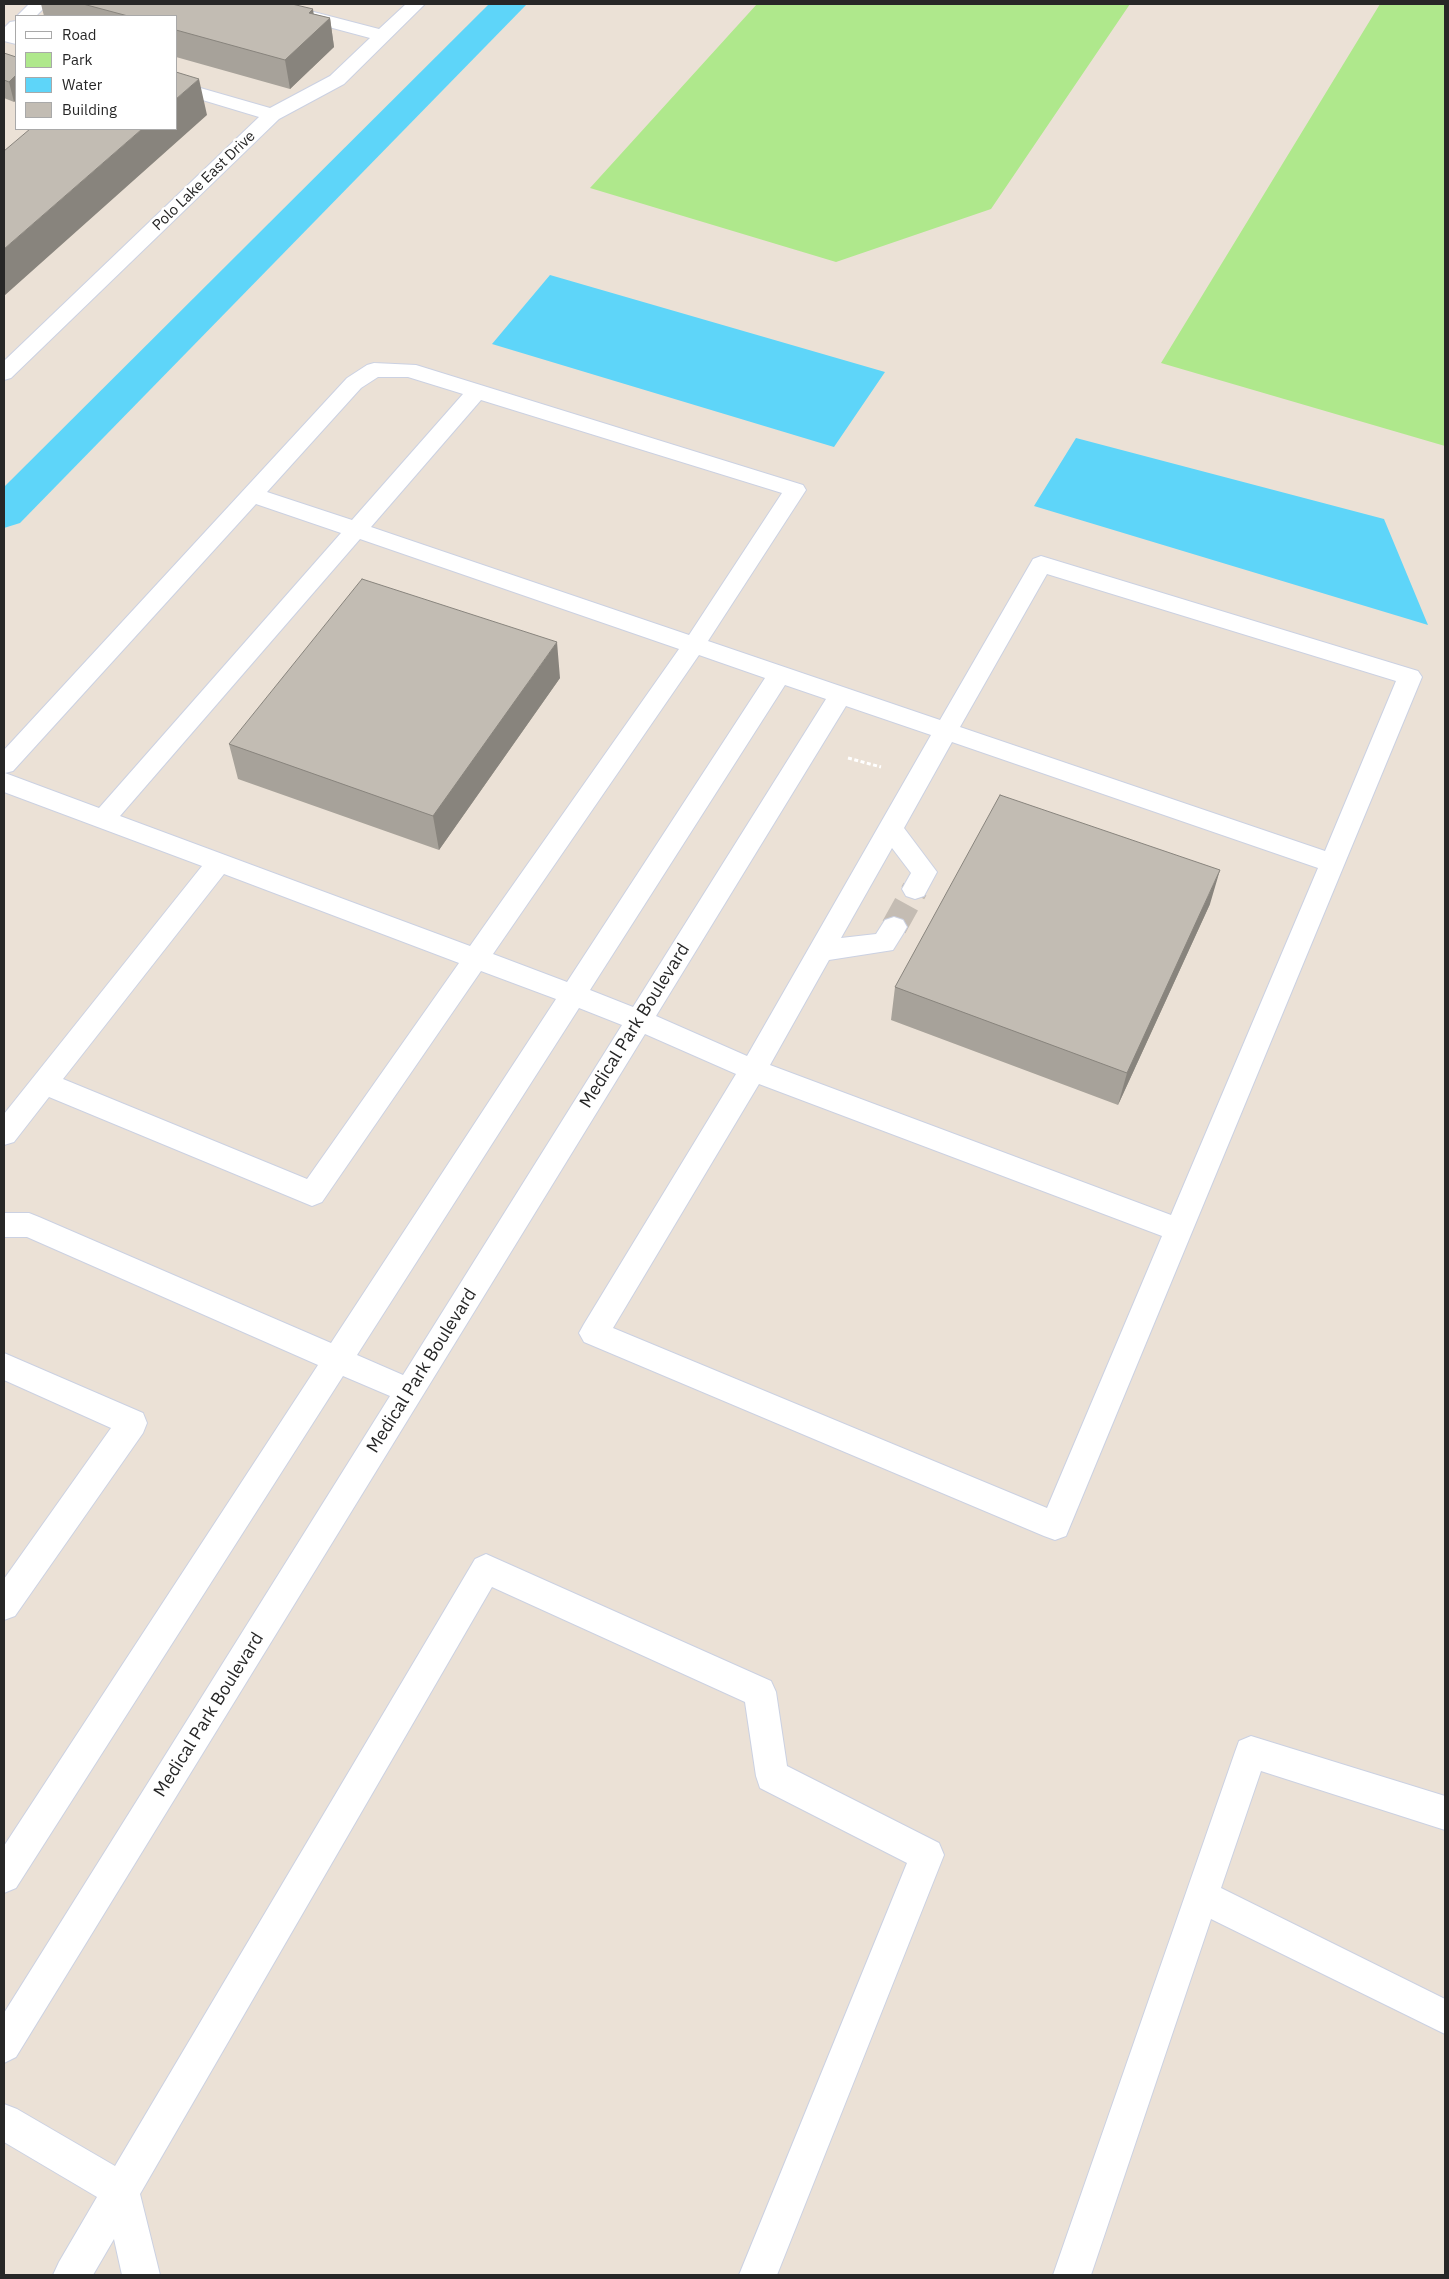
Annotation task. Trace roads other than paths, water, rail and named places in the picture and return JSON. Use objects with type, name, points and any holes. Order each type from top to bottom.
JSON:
[{"type":"street","points":[[27,15],[39,4]]},
{"type":"street","points":[[264,4],[383,36]]},
{"type":"street","name":"Polo Lake East Drive","points":[[4,374],[272,115],[337,80],[416,4]]},
{"type":"street","points":[[15,27],[6,36],[15,39]]},
{"type":"street","points":[[178,87],[272,115]]},
{"type":"street","points":[[4,765],[354,384],[374,370],[408,370],[795,490],[694,645],[312,1194],[43,1083]]},
{"type":"street","points":[[104,819],[478,391]]},
{"type":"street","points":[[251,494],[1333,863]]},
{"type":"street","points":[[1041,564],[1410,677],[1055,1526],[594,1333],[753,1070],[944,731],[1041,564]]},
{"type":"street","points":[[4,1876],[780,674]]},
{"type":"street","name":"Medical Park Boulevard","points":[[4,2045],[840,696]]},
{"type":"street","points":[[4,782],[639,1020],[753,1070],[1180,1230]]},
{"type":"street","points":[[890,828],[924,872],[915,888]]},
{"type":"street","points":[[4,1134],[220,863]]},
{"type":"street","points":[[820,951],[884,943],[894,927]]},
{"type":"street","points":[[4,1225],[29,1225],[409,1391]]},
{"type":"street","points":[[4,1366],[132,1423],[4,1605]]},
{"type":"street","points":[[72,2275],[486,1568],[623,1632],[760,1692],[772,1776],[927,1855],[758,2275]]},
{"type":"street","points":[[1072,2275],[1250,1752],[1445,1813]]},
{"type":"street","points":[[1201,1896],[1445,2017]]},
{"type":"street","points":[[4,2122],[121,2190],[141,2275]]},
{"type":"water","points":[[550,275],[885,372],[834,447],[492,344]]},
{"type":"water","points":[[1076,438],[1384,519],[1428,625],[1034,506]]},
{"type":"waterway","points":[[4,513],[509,4]]},
{"type":"tunnel","points":[[894,927],[915,889]]}]
